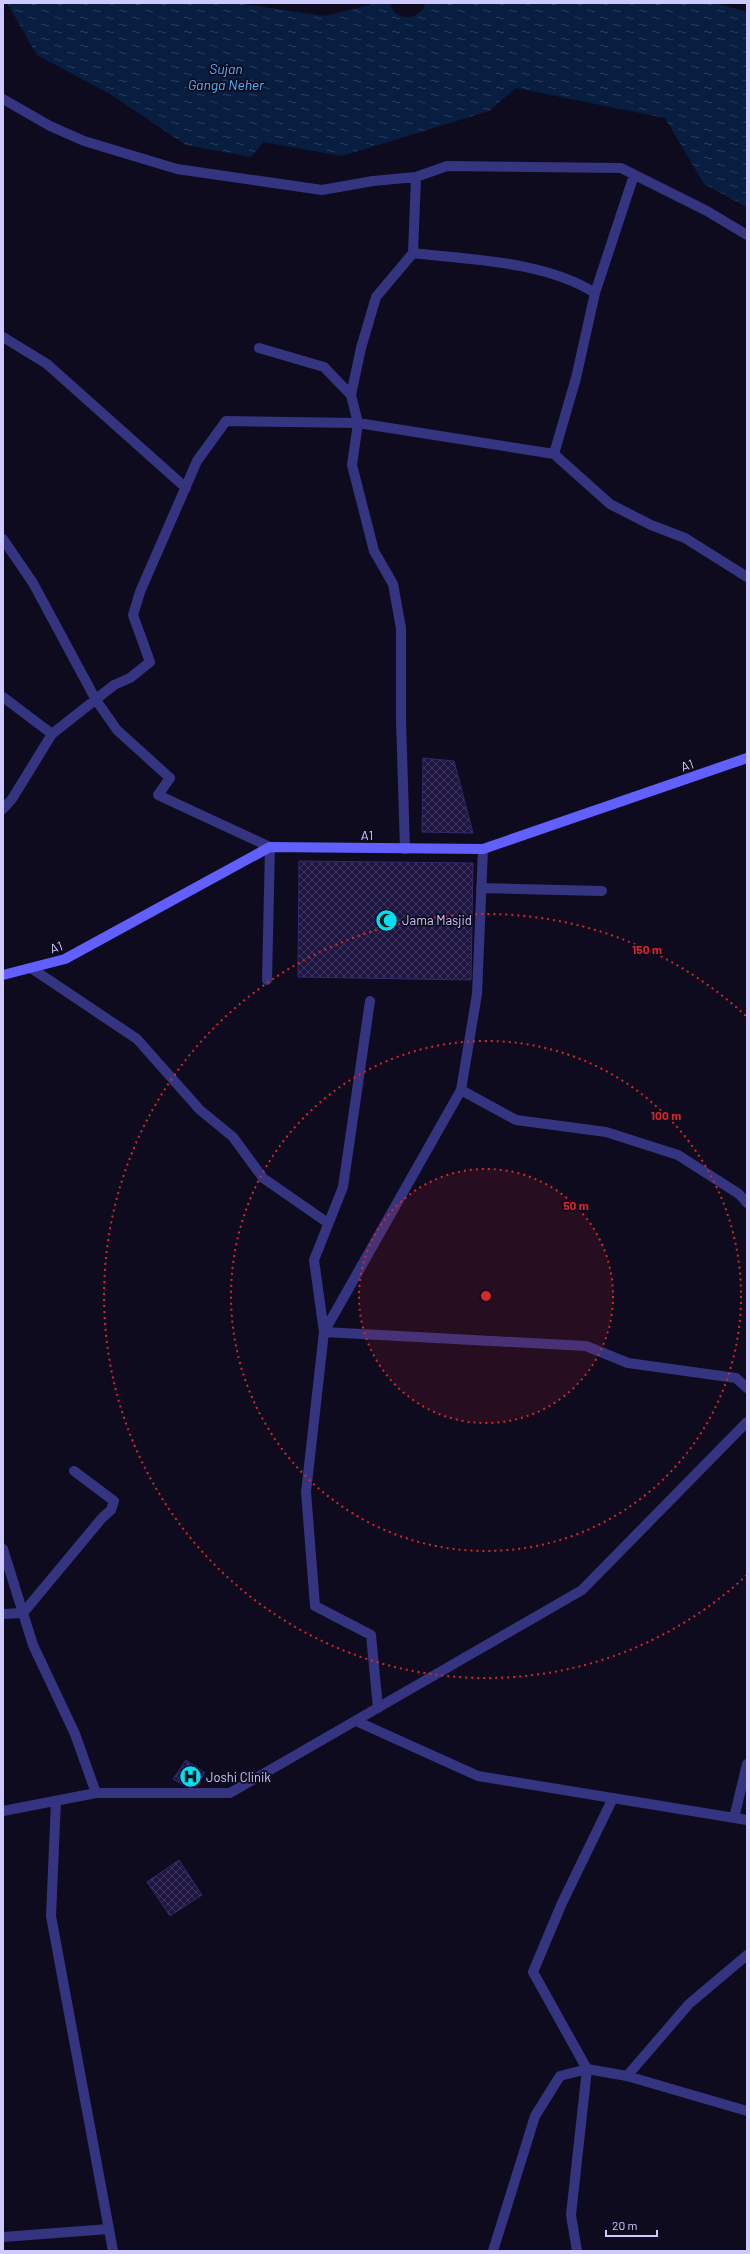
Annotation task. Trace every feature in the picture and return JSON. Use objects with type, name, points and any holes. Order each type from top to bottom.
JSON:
[{"type":"main road","name":"A1","points":[[3,975],[65,959],[270,847],[483,849],[747,758]]},
{"type":"street","points":[[3,99],[50,126],[84,141],[177,169],[322,190],[373,181],[416,177],[447,166],[621,168],[707,211],[747,235]]},
{"type":"street","points":[[554,454],[576,378],[595,293],[634,175]]},
{"type":"street","points":[[405,849],[401,720],[401,628],[393,584],[374,551],[352,465],[358,423],[351,396],[361,348],[376,297],[413,253],[416,177]]},
{"type":"street","points":[[413,253],[521,266],[580,283],[595,293]]},
{"type":"street","points":[[3,337],[47,364],[186,488]]},
{"type":"street","points":[[259,348],[324,367],[351,396]]},
{"type":"street","points":[[3,809],[12,799],[52,734],[114,685],[130,678],[150,662],[133,615],[140,592],[197,461],[226,421],[358,423],[554,454],[610,504],[651,525],[685,538],[747,577]]},
{"type":"street","points":[[3,539],[33,583],[96,700],[117,730],[170,778],[158,795],[270,847],[267,980]]},
{"type":"street","points":[[3,697],[52,734]]},
{"type":"street","points":[[324,1332],[461,1090],[477,994],[483,849]]},
{"type":"street","points":[[481,888],[602,891]]},
{"type":"street","points":[[31,968],[137,1039],[200,1110],[233,1137],[262,1178],[328,1223]]},
{"type":"street","points":[[370,1001],[343,1187],[314,1260],[324,1332],[306,1492],[315,1606],[371,1635],[378,1708]]},
{"type":"street","points":[[461,1090],[516,1120],[606,1132],[678,1155],[739,1194],[747,1203]]},
{"type":"street","points":[[324,1332],[586,1346],[628,1363],[736,1378],[747,1388]]},
{"type":"street","points":[[3,1811],[96,1793],[230,1793],[582,1590],[747,1422]]},
{"type":"street","points":[[3,1614],[23,1613],[102,1518],[111,1510],[114,1501],[74,1471]]},
{"type":"street","points":[[3,1549],[33,1645],[75,1734],[96,1793]]},
{"type":"street","points":[[356,1721],[478,1776],[747,1820]]},
{"type":"street","points":[[734,1818],[747,1764]]},
{"type":"street","points":[[578,2251],[571,2215],[587,2069],[533,1972],[562,1903],[613,1798]]},
{"type":"street","points":[[56,1801],[51,1916],[113,2251]]},
{"type":"street","points":[[627,2076],[689,2004],[747,1955]]},
{"type":"street","points":[[493,2251],[535,2116],[560,2076],[587,2069],[627,2076],[747,2111]]},
{"type":"street","points":[[3,2237],[109,2229]]},
{"type":"water","name":"Sujan Ganga Neher","points":[[7,3],[238,3],[324,16],[378,3],[390,3],[397,14],[402,17],[408,17],[419,13],[426,3],[715,3],[747,12],[747,207],[704,184],[665,118],[516,88],[489,111],[342,156],[263,142],[251,157],[186,145],[110,94],[37,55]]},
{"type":"building","points":[[423,758],[454,761],[473,833],[422,832]]},
{"type":"building","name":"Jama Masjid","points":[[299,861],[473,863],[471,980],[298,977]]},
{"type":"building","points":[[186,1760],[205,1773],[196,1786],[185,1786],[173,1779]]},
{"type":"building","points":[[179,1860],[202,1895],[170,1916],[147,1882]]},
{"type":"place","name":"Jama Masjid","points":[[386,920]]},
{"type":"place","name":"Joshi Clinik","points":[[191,1777]]}]
